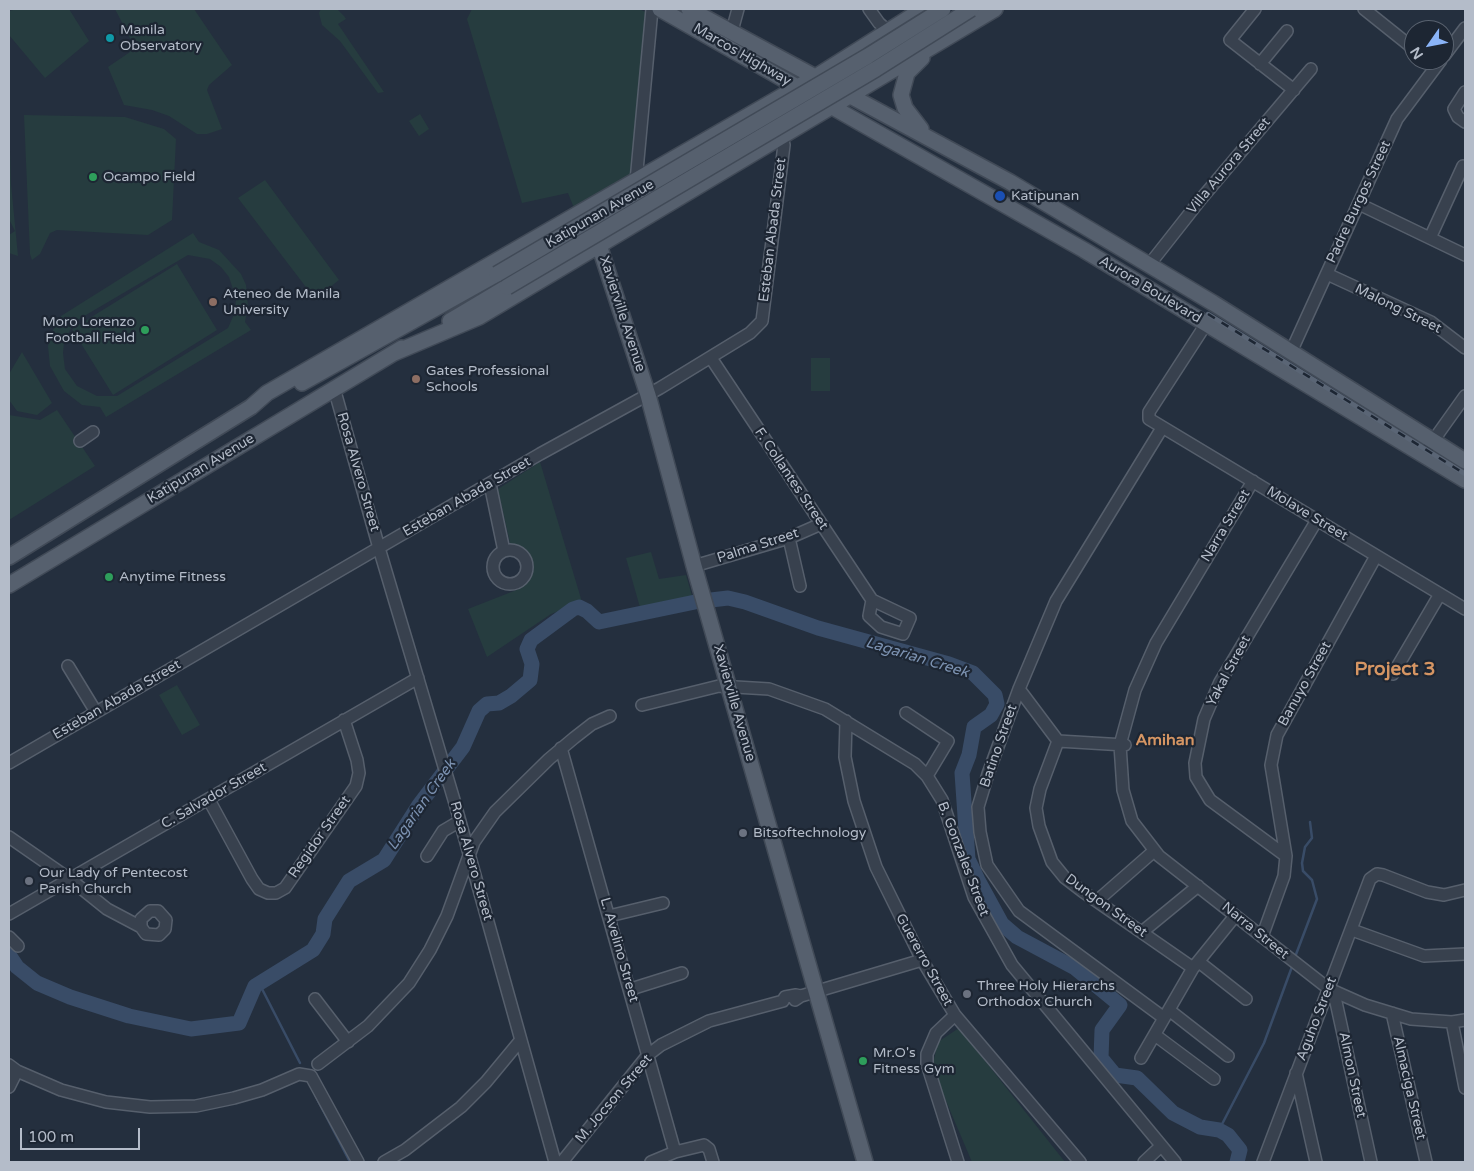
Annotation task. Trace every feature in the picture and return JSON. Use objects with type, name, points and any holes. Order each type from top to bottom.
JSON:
[{"type":"main road","name":"Marcos Highway","points":[[660,9],[832,106]]},
{"type":"main road","name":"Marcos Highway","points":[[690,9],[850,95]]},
{"type":"main road","name":"Katipunan Avenue","points":[[9,558],[251,407],[267,393],[348,344],[730,127],[842,61],[923,9]]},
{"type":"main road","name":"Katipunan Avenue","points":[[251,407],[271,401],[497,274],[868,56],[943,9]]},
{"type":"main road","name":"Katipunan Avenue","points":[[9,585],[334,388],[778,127],[970,9]]},
{"type":"main road","points":[[970,9],[970,24]]},
{"type":"main road","name":"Katipunan Avenue","points":[[394,353],[479,317],[941,42],[990,9]]},
{"type":"main road","points":[[888,31],[908,60]]},
{"type":"main road","points":[[927,136],[905,108],[901,95],[902,84],[913,66],[941,42]]},
{"type":"main road","points":[[797,66],[817,67],[842,61]]},
{"type":"main road","name":"Aurora Boulevard","points":[[850,95],[927,136],[1150,265],[1465,461]]},
{"type":"main road","name":"Aurora Boulevard","points":[[832,106],[1139,283],[1465,480]]},
{"type":"main road","points":[[803,124],[832,118],[864,124]]},
{"type":"main road","points":[[730,127],[748,158]]},
{"type":"main road","points":[[692,148],[701,148],[713,156],[716,172],[711,180]]},
{"type":"main road","name":"Xavierville Avenue","points":[[599,245],[648,395],[728,686],[808,994],[865,1162]]},
{"type":"main road","points":[[1139,283],[1150,265]]},
{"type":"street","points":[[636,181],[652,9]]},
{"type":"street","points":[[732,31],[738,9]]},
{"type":"street","points":[[869,9],[879,23],[888,31]]},
{"type":"street","points":[[1255,9],[1230,40],[1294,90]]},
{"type":"street","points":[[1364,9],[1377,13],[1404,39]]},
{"type":"street","points":[[1454,43],[1465,28]]},
{"type":"street","points":[[1260,64],[1287,31]]},
{"type":"street","name":"Villa Aurora Street","points":[[1150,265],[1201,199],[1311,69]]},
{"type":"street","name":"Padre Burgos Street","points":[[1291,352],[1398,119],[1430,70]]},
{"type":"street","points":[[1465,92],[1454,109],[1458,117],[1465,122]]},
{"type":"street","name":"Esteban Abada Street","points":[[9,763],[490,484],[648,395],[750,333],[762,321],[784,145],[782,137]]},
{"type":"street","points":[[1430,238],[1463,166]]},
{"type":"street","points":[[1359,204],[1465,255]]},
{"type":"street","name":"Malong Street","points":[[1327,274],[1431,322],[1465,348]]},
{"type":"street","name":"Molave Street","points":[[1206,324],[1148,412],[1149,419],[1465,608]]},
{"type":"street","name":"F. Collantes Street","points":[[711,358],[872,600]]},
{"type":"street","name":"Rosa Alvero Street","points":[[334,388],[379,548],[470,854],[520,1041],[555,1162]]},
{"type":"street","points":[[1424,455],[1465,396]]},
{"type":"street","name":"Batino Street","points":[[1162,428],[1056,600],[1019,689],[988,774],[978,807],[980,832],[987,865],[1019,911],[1228,1056]]},
{"type":"street","points":[[80,441],[93,432]]},
{"type":"street","name":"Narra Street","points":[[1253,481],[1145,662],[1123,732],[1123,790],[1127,808],[1137,828],[1154,851],[1329,989],[1366,1005],[1411,1019],[1452,1022],[1465,1020]]},
{"type":"street","points":[[490,484],[504,551]]},
{"type":"street","name":"Yakal Street","points":[[1286,856],[1210,800],[1196,777],[1196,763],[1204,719],[1220,682],[1317,520]]},
{"type":"street","name":"Palma Street","points":[[694,566],[789,538],[821,524]]},
{"type":"street","points":[[789,538],[800,586]]},
{"type":"street","name":"Banuyo Street","points":[[1262,937],[1284,876],[1286,856],[1271,765],[1277,735],[1376,556]]},
{"type":"street","points":[[1393,674],[1440,594]]},
{"type":"street","points":[[68,666],[96,712]]},
{"type":"street","name":"C. Salvador Street","points":[[9,914],[71,880],[418,678]]},
{"type":"street","name":"B. Gonzales Street","points":[[642,705],[719,686],[769,689],[818,706],[915,764],[927,776],[942,800],[974,897],[1012,965],[1175,1162]]},
{"type":"street","points":[[1019,689],[1058,741],[1123,747]]},
{"type":"street","points":[[906,713],[948,741],[927,776]]},
{"type":"street","points":[[318,1064],[368,1026],[394,1000],[425,958],[447,916],[480,831],[494,812],[562,748],[592,724],[610,716]]},
{"type":"street","name":"Regidor Street","points":[[209,800],[259,889],[268,893],[276,893],[285,888],[356,786],[359,773],[357,760],[344,720]]},
{"type":"street","name":"Guererro Street","points":[[846,721],[845,757],[854,801],[876,867],[922,960],[955,1015],[1080,1162]]},
{"type":"street","name":"Dungon Street","points":[[1058,741],[1040,789],[1036,808],[1039,826],[1052,862],[1065,878],[1142,932],[1196,965],[1246,999]]},
{"type":"street","name":"L. Avelino Street","points":[[562,748],[631,989],[675,1152]]},
{"type":"street","points":[[427,856],[443,831],[460,821]]},
{"type":"street","points":[[9,837],[71,880],[107,909],[141,928]]},
{"type":"street","points":[[1098,900],[1154,851]]},
{"type":"street","name":"Aguho Street","points":[[1263,1162],[1370,879],[1373,876],[1383,875],[1428,892],[1444,895],[1465,890]]},
{"type":"street","points":[[1142,932],[1198,886]]},
{"type":"street","points":[[609,916],[663,903]]},
{"type":"street","points":[[1141,1058],[1196,965],[1235,916]]},
{"type":"street","points":[[1352,930],[1424,956],[1465,954]]},
{"type":"street","points":[[9,937],[18,946]]},
{"type":"street","name":"M. Jocson Street","points":[[562,1162],[648,1055],[709,1021],[782,1001],[785,997],[808,994],[922,960]]},
{"type":"street","points":[[631,989],[682,973]]},
{"type":"street","name":"Almon Street","points":[[1329,989],[1336,1002],[1371,1162]]},
{"type":"street","points":[[315,999],[348,1042]]},
{"type":"street","name":"Almaciga Street","points":[[1392,1013],[1426,1162]]},
{"type":"street","points":[[955,1015],[936,1033],[927,1054],[928,1064],[958,1162]]},
{"type":"street","points":[[1452,1022],[1465,1088]]},
{"type":"street","points":[[1155,1035],[1214,1079]]},
{"type":"street","points":[[384,1162],[421,1138],[461,1107],[486,1082],[520,1041]]},
{"type":"street","points":[[9,1087],[13,1068],[61,1090],[106,1102],[150,1106],[196,1106],[262,1090],[292,1076],[305,1074],[311,1076],[315,1081],[358,1162]]},
{"type":"street","points":[[1296,1073],[1316,1162]]},
{"type":"street","points":[[651,1162],[675,1152],[706,1146],[709,1149],[713,1162]]},
{"type":"street","points":[[1144,1162],[1161,1146]]},
{"type":"green space","points":[[16,9],[69,9],[89,41],[45,78],[9,35],[9,11]]},
{"type":"green space","points":[[115,9],[194,9],[232,65],[209,85],[207,90],[222,129],[207,134],[197,134],[169,116],[152,110],[124,105],[108,67],[130,52],[134,46]]},
{"type":"green space","points":[[321,9],[337,9],[344,16],[346,19],[338,24],[384,92],[378,93],[340,41],[322,25],[319,13]]},
{"type":"green space","points":[[472,9],[639,9],[650,14],[633,176],[574,208],[568,193],[522,203],[467,19]]},
{"type":"green space","points":[[420,114],[429,129],[419,136],[409,121]]},
{"type":"green space","points":[[24,115],[125,117],[164,129],[176,139],[172,220],[148,235],[57,230],[50,233],[40,254],[32,260],[30,254]]},
{"type":"green space","points":[[9,116],[11,184],[18,256],[9,253],[9,235],[15,231],[9,219]]},
{"type":"green space","points":[[265,180],[339,280],[315,299],[238,198]]},
{"type":"green space","points":[[193,233],[199,242],[219,250],[241,274],[246,285],[248,306],[245,322],[251,330],[106,417],[100,407],[82,405],[64,391],[50,366],[48,346],[53,330],[61,316]],"holes":[[[188,255],[210,259],[221,267],[229,277],[236,298],[235,312],[228,328],[117,396],[97,396],[77,386],[65,369],[63,353],[64,342],[74,322]]]},
{"type":"green space","name":"Moro Lorenzo Football Field","points":[[177,264],[217,330],[113,395],[72,329]]},
{"type":"green space","points":[[22,352],[52,403],[37,415],[17,411],[9,400],[9,374]]},
{"type":"green space","points":[[811,358],[830,358],[830,391],[811,391]]},
{"type":"green space","points":[[57,410],[95,466],[9,520],[9,415],[40,420]]},
{"type":"green space","points":[[540,462],[582,602],[551,614],[487,657],[468,609],[519,589],[528,580],[530,569],[528,557],[522,550],[510,543],[498,489]]},
{"type":"green space","points":[[651,552],[659,579],[686,575],[693,599],[641,611],[626,558]]},
{"type":"green space","points":[[177,685],[200,725],[182,735],[159,695]]},
{"type":"green space","points":[[959,1028],[1065,1162],[972,1162],[932,1068],[938,1042]]},
{"type":"waterway","name":"Lagarian Creek","points":[[711,600],[728,598],[745,602],[818,628],[949,664],[973,673],[995,695],[997,704],[991,715],[974,727],[969,755],[962,773],[968,859],[978,880],[1002,924],[1017,937],[1075,968],[1120,1005],[1102,1030],[1101,1058],[1115,1075],[1137,1078],[1173,1113],[1200,1127],[1219,1130],[1228,1135],[1240,1150],[1237,1162]]},
{"type":"waterway","name":"Lagarian Creek","points":[[9,955],[17,967],[37,983],[70,997],[129,1016],[191,1029],[239,1023],[255,986],[313,950],[323,934],[325,919],[349,881],[384,860],[419,805],[463,747],[479,711],[487,704],[499,703],[511,696],[530,680],[532,664],[527,649],[531,640],[573,609],[579,607],[587,611],[599,622],[695,602]]},
{"type":"waterway","points":[[1295,957],[1317,899],[1312,880],[1303,871],[1302,863],[1305,847],[1312,838],[1310,822]]},
{"type":"waterway","points":[[1219,1130],[1264,1043],[1293,964]]},
{"type":"waterway","points":[[259,983],[300,1063]]},
{"type":"waterway","points":[[315,1095],[350,1162]]},
{"type":"railway","points":[[1208,314],[1465,474]]},
{"type":"place","name":"Manila Observatory","points":[[110,38]]},
{"type":"place","name":"Ocampo Field","points":[[93,177]]},
{"type":"place","name":"Katipunan","points":[[1000,196]]},
{"type":"place","name":"Ateneo de Manila University","points":[[213,302]]},
{"type":"place","name":"Moro Lorenzo Football Field","points":[[145,330]]},
{"type":"place","name":"Gates Professional Schools","points":[[416,379]]},
{"type":"place","name":"Anytime Fitness","points":[[109,577]]},
{"type":"place","name":"Bitsoftechnology","points":[[743,833]]},
{"type":"place","name":"Our Lady of Pentecost Parish Church","points":[[29,881]]},
{"type":"place","name":"Three Holy Hierarchs Orthodox Church","points":[[967,994]]},
{"type":"place","name":"Mr.O's Fitness Gym","points":[[863,1061]]},
{"type":"district","name":"Project 3","points":[[1395,670]]},
{"type":"district","name":"Amihan","points":[[1165,741]]}]
